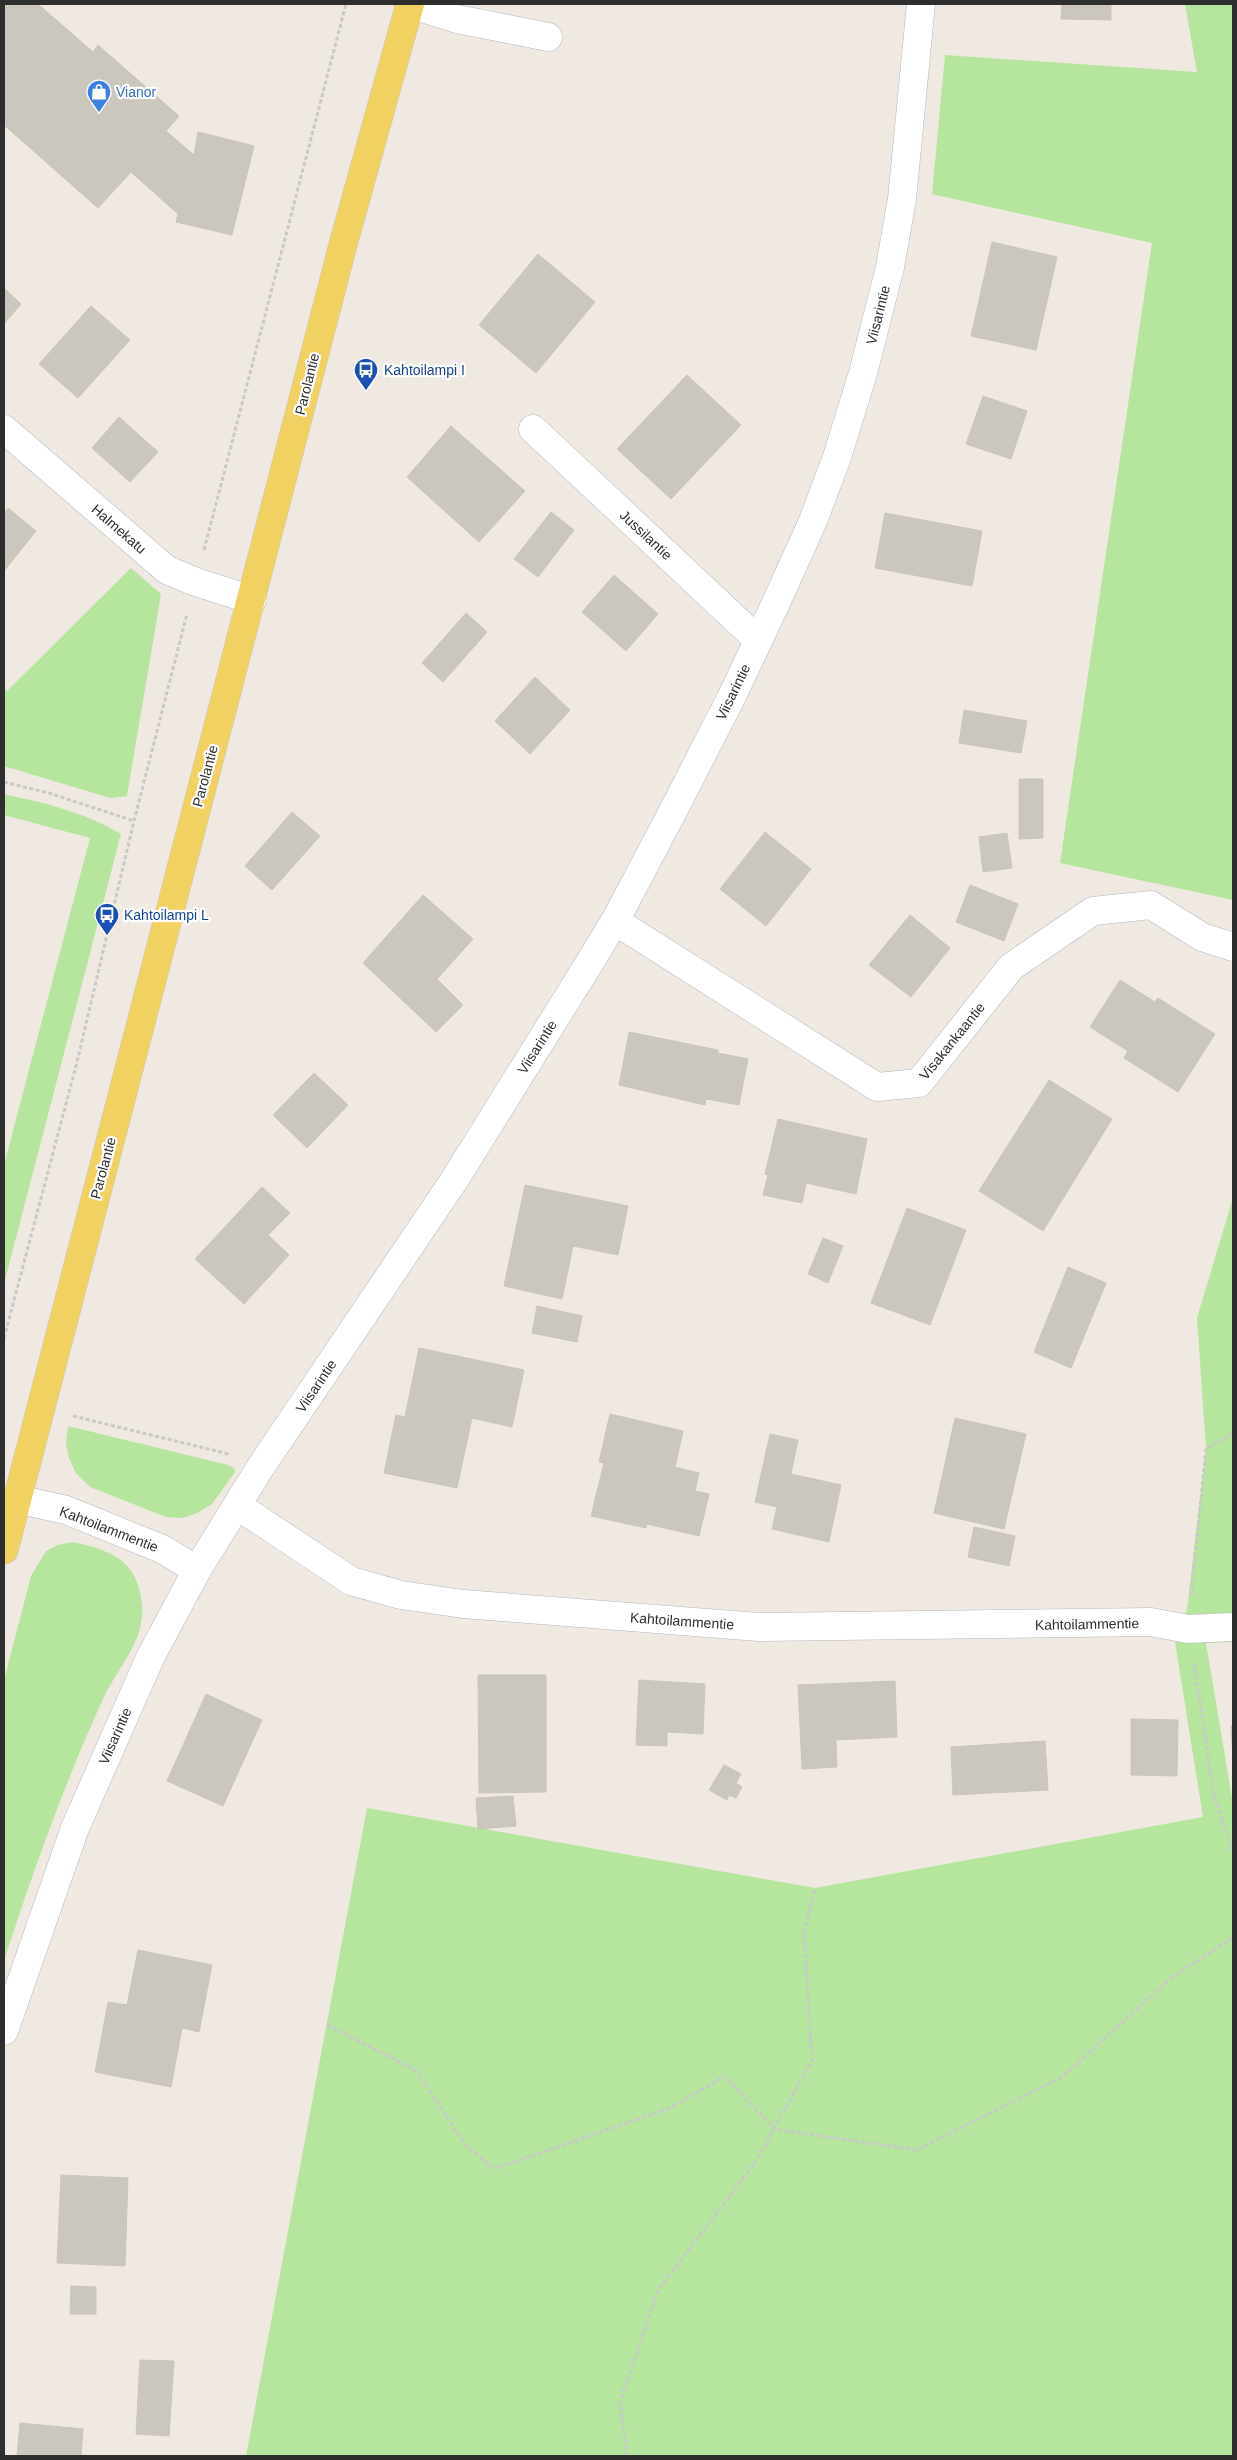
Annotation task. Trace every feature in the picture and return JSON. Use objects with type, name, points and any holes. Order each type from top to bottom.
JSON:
[{"type":"main road","name":"Parolantie","points":[[4,1550],[342,250],[409,4]]},
{"type":"street","points":[[409,4],[457,19],[548,37]]},
{"type":"street","name":"Viisarintie","points":[[4,2031],[79,1819],[150,1658],[197,1570],[260,1468],[455,1180],[615,921],[733,694],[813,521],[837,457],[863,374],[890,267],[902,199],[921,4]]},
{"type":"street","name":"Halmekatu","points":[[4,429],[167,570],[196,582],[252,600]]},
{"type":"street","name":"Jussilantie","points":[[533,429],[758,640]]},
{"type":"street","name":"Visakankaantie","points":[[615,921],[877,1087],[919,1083],[1011,967],[1093,911],[1151,905],[1202,937],[1233,947]]},
{"type":"street","name":"Kahtoilammentie","points":[[17,1499],[66,1510],[162,1549],[197,1570]]},
{"type":"street","name":"Kahtoilammentie","points":[[238,1506],[351,1581],[401,1596],[462,1604],[759,1627],[1151,1622],[1188,1629],[1233,1627]]},
{"type":"path","points":[[4,1338],[76,1066],[134,821],[346,4]]},
{"type":"path","points":[[4,782],[49,793],[134,821]]},
{"type":"path","points":[[40,1409],[239,1456],[260,1468]]},
{"type":"path","points":[[1233,1432],[1206,1449],[1188,1629],[1214,1796],[1233,1853]]},
{"type":"path","points":[[627,2456],[620,2402],[658,2290],[756,2163],[812,2060],[804,1931],[815,1888]]},
{"type":"path","points":[[327,2024],[417,2071],[464,2143],[494,2169],[670,2108],[725,2076],[774,2129],[917,2150],[1062,2077],[1171,1978],[1233,1938]]},
{"type":"green space","points":[[1185,4],[1233,4],[1233,900],[1060,863],[1152,243],[932,194],[945,55],[1197,72]]},
{"type":"green space","points":[[131,568],[161,594],[127,796],[110,798],[4,766],[4,688],[7,691]]},
{"type":"green space","points":[[4,794],[79,814],[121,834],[4,1284],[4,1165],[90,838],[4,815]]},
{"type":"green space","points":[[1233,1198],[1233,1642],[1206,1643],[1233,1804],[1233,2456],[246,2456],[367,1808],[815,1888],[1203,1817],[1175,1642],[1187,1609],[1206,1449],[1197,1318]]},
{"type":"green space","points":[[68,1426],[228,1465],[234,1468],[235,1472],[212,1504],[195,1514],[183,1518],[166,1517],[90,1487],[76,1473],[69,1458],[66,1444]]},
{"type":"green space","points":[[73,1542],[111,1554],[129,1568],[135,1577],[139,1590],[142,1619],[134,1644],[102,1701],[62,1797],[37,1863],[4,1961],[4,1680],[31,1576],[46,1551],[58,1545]]},
{"type":"building","points":[[4,4],[38,4],[93,52],[98,45],[179,116],[166,131],[194,155],[198,132],[254,146],[232,235],[176,222],[178,214],[131,172],[98,208],[4,125]]},
{"type":"building","points":[[1062,4],[1111,4],[1111,20],[1061,19]]},
{"type":"building","points":[[992,242],[1057,257],[1036,350],[971,336]]},
{"type":"building","points":[[538,254],[595,302],[536,373],[479,325]]},
{"type":"building","points":[[4,288],[21,304],[4,324]]},
{"type":"building","points":[[91,306],[130,340],[78,398],[39,364]]},
{"type":"building","points":[[687,375],[741,425],[671,499],[617,449]]},
{"type":"building","points":[[983,396],[1027,411],[1011,459],[966,444]]},
{"type":"building","points":[[119,417],[158,452],[130,482],[92,448]]},
{"type":"building","points":[[451,426],[525,491],[479,542],[407,477]]},
{"type":"building","points":[[8,508],[36,531],[4,571],[4,513]]},
{"type":"building","points":[[551,512],[574,530],[538,577],[514,559]]},
{"type":"building","points":[[885,513],[982,531],[972,586],[875,568]]},
{"type":"building","points":[[614,575],[658,614],[626,651],[582,612]]},
{"type":"building","points":[[466,613],[487,632],[443,682],[422,663]]},
{"type":"building","points":[[535,677],[570,710],[530,754],[495,721]]},
{"type":"building","points":[[964,710],[1027,721],[1021,753],[959,743]]},
{"type":"building","points":[[1019,779],[1043,779],[1043,838],[1019,839]]},
{"type":"building","points":[[292,812],[320,836],[272,890],[245,866]]},
{"type":"building","points":[[765,832],[811,869],[766,926],[720,889]]},
{"type":"building","points":[[1007,833],[1012,868],[983,872],[979,837]]},
{"type":"building","points":[[970,885],[1018,904],[1004,941],[956,922]]},
{"type":"building","points":[[423,895],[473,939],[437,979],[463,1005],[436,1032],[363,963]]},
{"type":"building","points":[[910,915],[950,948],[911,997],[869,965]]},
{"type":"building","points":[[1120,980],[1155,1002],[1158,998],[1215,1034],[1178,1092],[1124,1058],[1128,1051],[1090,1027]]},
{"type":"building","points":[[629,1032],[718,1050],[718,1053],[748,1059],[739,1105],[706,1099],[705,1105],[619,1085]]},
{"type":"building","points":[[314,1073],[348,1105],[307,1148],[273,1115]]},
{"type":"building","points":[[1049,1080],[1112,1119],[1043,1231],[979,1191]]},
{"type":"building","points":[[778,1119],[867,1139],[856,1194],[806,1183],[802,1203],[763,1195],[768,1175],[765,1174]]},
{"type":"building","points":[[525,1185],[628,1206],[618,1255],[573,1246],[562,1299],[504,1286]]},
{"type":"building","points":[[262,1187],[290,1213],[268,1235],[289,1255],[244,1304],[195,1259]]},
{"type":"building","points":[[907,1208],[966,1230],[930,1325],[871,1303]]},
{"type":"building","points":[[823,1238],[843,1246],[828,1283],[808,1274]]},
{"type":"building","points":[[1068,1267],[1106,1283],[1071,1368],[1034,1352]]},
{"type":"building","points":[[537,1306],[582,1316],[577,1342],[532,1333]]},
{"type":"building","points":[[419,1348],[524,1370],[512,1427],[472,1418],[457,1488],[384,1473],[396,1415],[405,1417]]},
{"type":"building","points":[[610,1414],[683,1431],[675,1467],[699,1473],[695,1491],[709,1494],[699,1536],[647,1524],[646,1528],[591,1516],[604,1463],[599,1462]]},
{"type":"building","points":[[955,1418],[1026,1434],[1004,1529],[934,1513]]},
{"type":"building","points":[[770,1434],[798,1440],[791,1474],[841,1485],[829,1542],[772,1529],[777,1507],[755,1502]]},
{"type":"building","points":[[974,1527],[1015,1536],[1009,1566],[968,1557]]},
{"type":"building","points":[[478,1675],[546,1675],[546,1792],[479,1793]]},
{"type":"building","points":[[639,1680],[705,1684],[703,1734],[667,1732],[667,1746],[636,1745]]},
{"type":"building","points":[[895,1681],[897,1737],[836,1740],[837,1767],[802,1769],[798,1685]]},
{"type":"building","points":[[206,1694],[262,1720],[223,1806],[167,1781]]},
{"type":"building","points":[[1131,1719],[1178,1720],[1177,1776],[1131,1775]]},
{"type":"building","points":[[1231,1726],[1233,1726],[1233,1760]]},
{"type":"building","points":[[1045,1741],[1048,1790],[953,1795],[951,1747]]},
{"type":"building","points":[[724,1765],[741,1774],[736,1783],[742,1787],[736,1798],[729,1795],[727,1800],[709,1790]]},
{"type":"building","points":[[513,1796],[516,1826],[478,1829],[476,1798]]},
{"type":"building","points":[[138,1950],[212,1965],[199,2032],[182,2028],[171,2087],[95,2072],[108,2002],[127,2005]]},
{"type":"building","points":[[61,2175],[128,2178],[125,2266],[57,2263]]},
{"type":"building","points":[[71,2286],[96,2287],[96,2314],[70,2314]]},
{"type":"building","points":[[140,2360],[174,2361],[169,2436],[136,2434]]},
{"type":"building","points":[[20,2423],[83,2429],[81,2456],[17,2456]]},
{"type":"place","name":"Vianor","points":[[99,113]]},
{"type":"place","name":"Kahtoilampi I","points":[[366,391]]},
{"type":"place","name":"Kahtoilampi L","points":[[107,936]]}]
